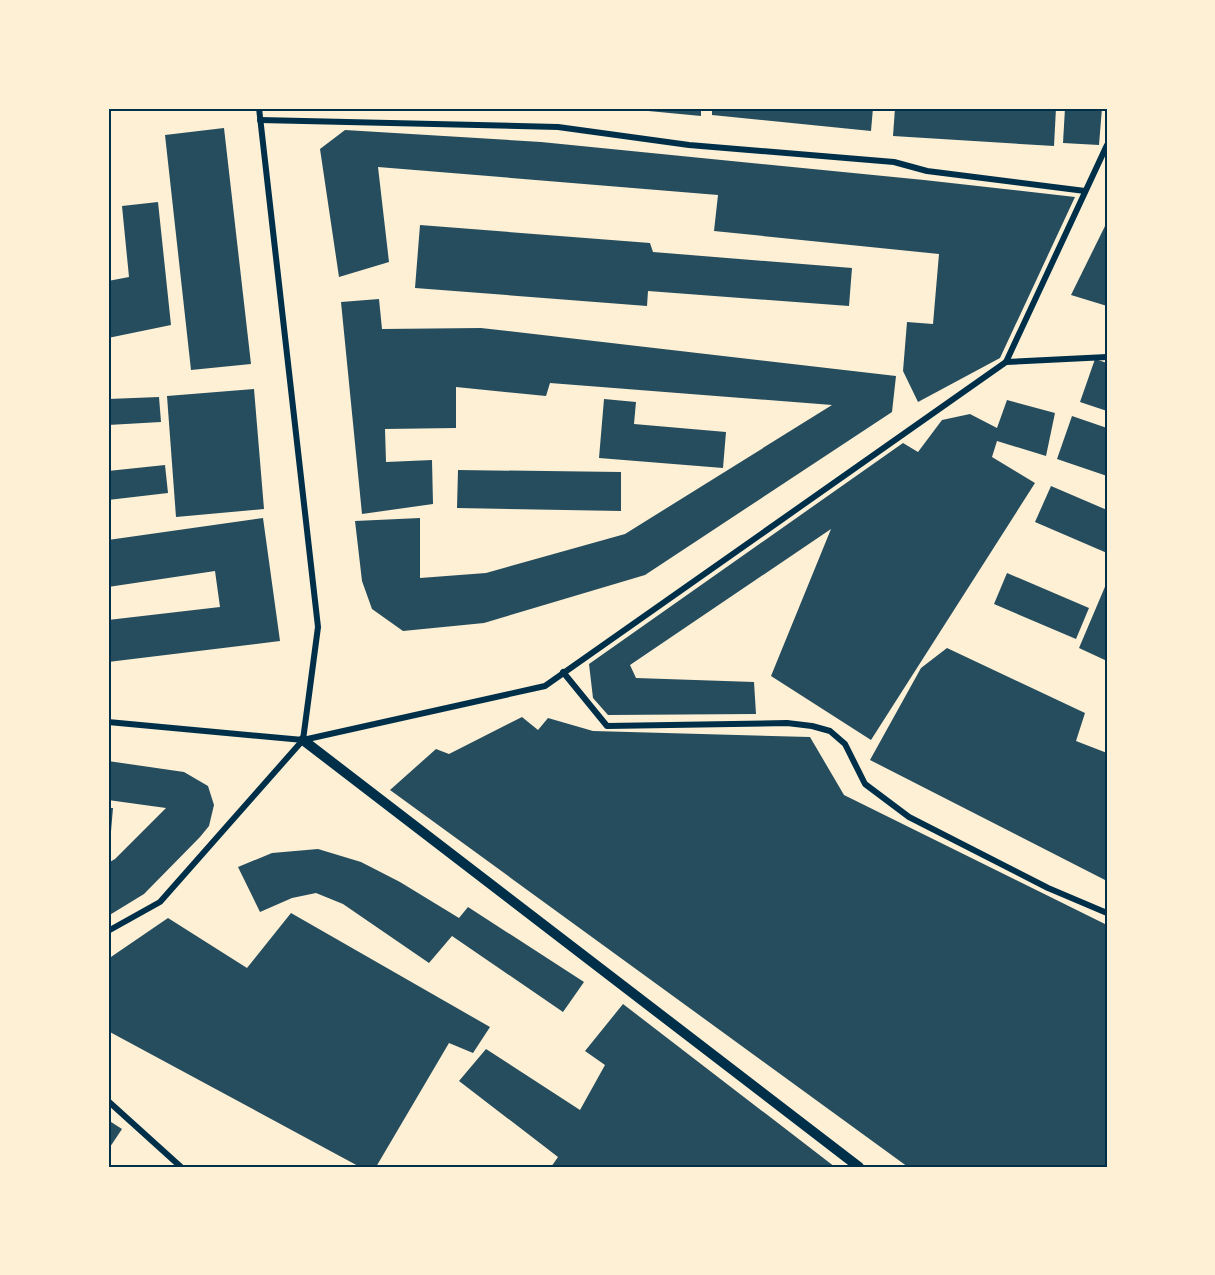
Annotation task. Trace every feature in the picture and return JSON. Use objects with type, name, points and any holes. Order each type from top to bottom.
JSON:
[{"type":"street","points":[[108,931],[160,902],[303,740],[318,627],[259,108]]},
{"type":"street","points":[[260,120],[558,127],[689,146],[894,162],[927,171],[1086,191]]},
{"type":"street","points":[[108,722],[303,740],[545,686],[1006,362],[1107,145]]},
{"type":"street","points":[[1006,362],[1107,357]]},
{"type":"street","points":[[563,672],[607,726],[786,723],[830,731],[845,744],[865,784],[909,817],[1048,888],[1107,913]]},
{"type":"street","points":[[303,740],[859,1167]]},
{"type":"street","points":[[108,1101],[181,1167]]},
{"type":"building","points":[[638,108],[701,108],[701,116],[638,110]]},
{"type":"building","points":[[712,108],[873,108],[871,131],[712,115]]},
{"type":"building","points":[[895,108],[1056,108],[1054,146],[893,136]]},
{"type":"building","points":[[1065,108],[1102,108],[1099,145],[1063,143]]},
{"type":"building","points":[[224,128],[251,364],[191,370],[165,135]]},
{"type":"building","points":[[345,130],[541,142],[1075,197],[1000,358],[918,402],[903,371],[907,322],[933,324],[939,254],[714,231],[718,195],[378,167],[389,262],[339,277],[320,149]]},
{"type":"building","points":[[158,202],[171,325],[108,338],[108,281],[129,277],[122,206]]},
{"type":"building","points":[[1107,222],[1107,306],[1071,295]]},
{"type":"building","points":[[420,225],[650,243],[653,252],[852,268],[849,306],[648,291],[647,306],[415,288]]},
{"type":"building","points":[[379,299],[382,329],[481,328],[896,376],[892,412],[645,575],[484,623],[403,631],[372,609],[362,581],[355,521],[420,518],[420,578],[486,573],[625,534],[832,405],[550,383],[546,396],[456,387],[456,428],[385,429],[386,462],[432,460],[433,504],[362,514],[341,302]]},
{"type":"building","points":[[1095,359],[1107,363],[1107,411],[1080,402]]},
{"type":"building","points":[[254,389],[264,509],[176,517],[167,396]]},
{"type":"building","points":[[159,397],[161,422],[108,425],[108,399]]},
{"type":"building","points":[[604,399],[636,402],[634,424],[726,432],[723,468],[599,458]]},
{"type":"building","points":[[1007,400],[1055,413],[1046,456],[997,441],[992,457],[1035,483],[871,740],[771,676],[831,529],[630,665],[636,678],[754,682],[756,714],[608,715],[593,698],[589,664],[903,443],[918,452],[942,420],[970,414],[997,428]]},
{"type":"building","points":[[1072,416],[1107,428],[1107,476],[1057,459]]},
{"type":"building","points":[[165,465],[168,493],[108,500],[108,471]]},
{"type":"building","points":[[458,470],[621,472],[621,511],[457,508]]},
{"type":"building","points":[[1051,486],[1107,510],[1107,553],[1035,522]]},
{"type":"building","points":[[263,518],[280,641],[108,662],[108,620],[220,607],[215,571],[108,587],[108,540]]},
{"type":"building","points":[[1007,573],[1089,608],[1076,639],[994,604]]},
{"type":"building","points":[[1107,582],[1107,661],[1079,648]]},
{"type":"building","points":[[947,648],[1085,713],[1076,741],[1107,753],[1107,881],[870,760],[921,668]]},
{"type":"building","points":[[522,717],[538,730],[548,718],[593,731],[810,737],[844,795],[1107,925],[1107,1167],[908,1167],[390,790],[436,749],[449,754]]},
{"type":"building","points":[[108,761],[184,772],[208,786],[214,805],[209,826],[200,837],[144,894],[108,916],[108,863],[115,859],[166,808],[108,800]]},
{"type":"building","points":[[108,808],[113,808],[110,843],[108,843]]},
{"type":"building","points":[[318,849],[361,862],[400,882],[459,918],[468,907],[584,982],[563,1012],[452,936],[429,963],[343,904],[316,893],[292,898],[260,912],[238,867],[272,853]]},
{"type":"building","points":[[291,913],[490,1027],[473,1053],[449,1043],[376,1167],[360,1167],[108,1031],[108,959],[168,918],[247,968]]},
{"type":"building","points":[[623,1004],[835,1167],[551,1167],[558,1157],[459,1081],[486,1049],[580,1110],[605,1065],[585,1051]]},
{"type":"building","points":[[108,1120],[122,1129],[108,1150]]}]
